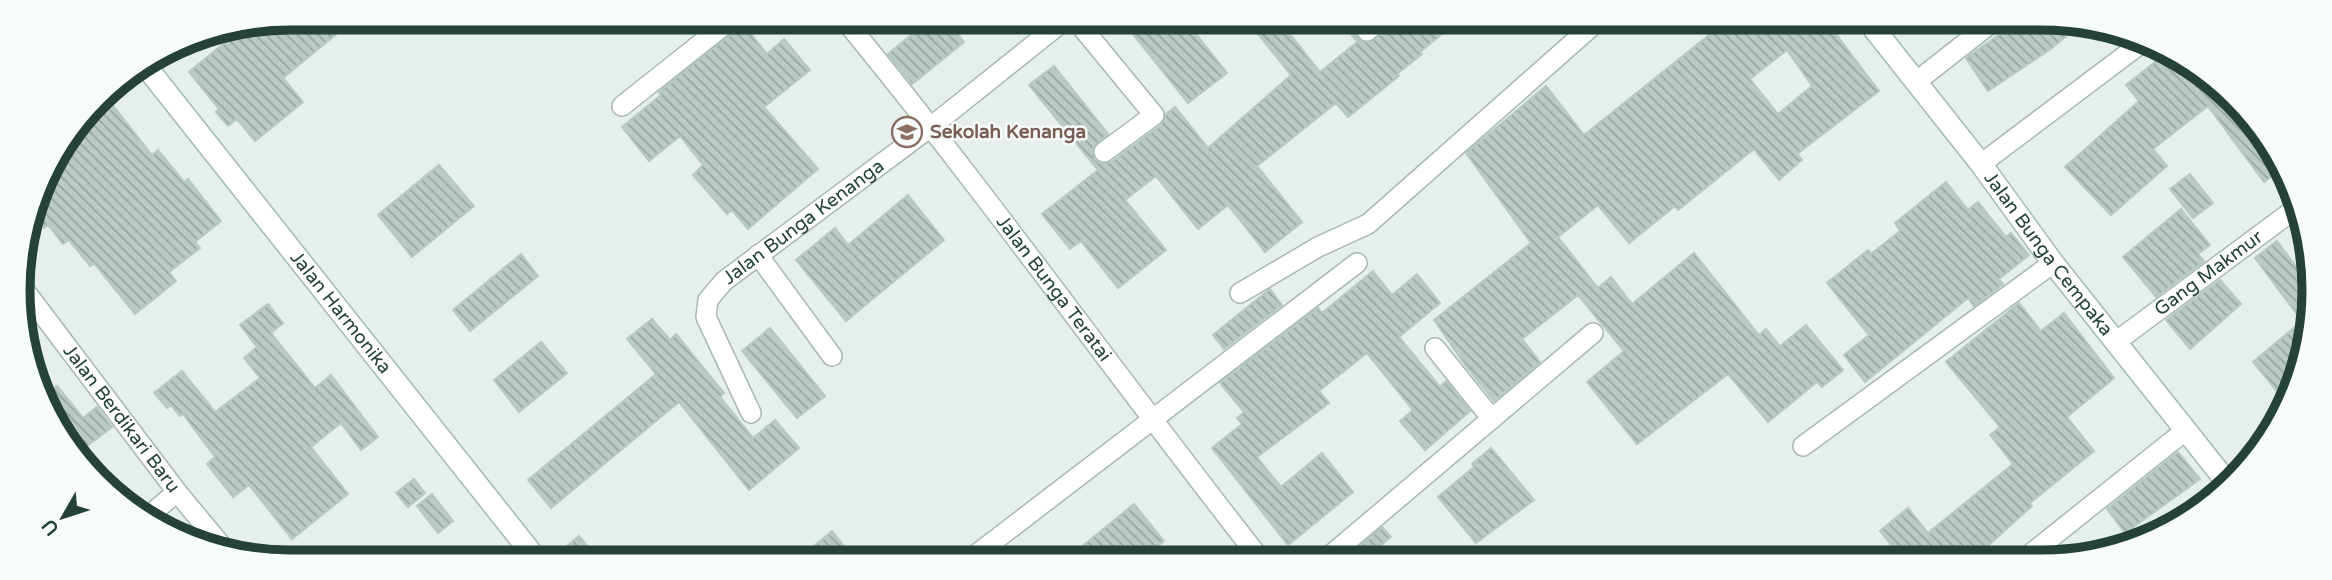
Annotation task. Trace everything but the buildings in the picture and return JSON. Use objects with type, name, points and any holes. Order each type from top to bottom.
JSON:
[{"type":"street","points":[[622,106],[718,30]]},
{"type":"street","name":"Jalan Bunga Teratai","points":[[853,30],[932,125],[1151,420],[1253,550]]},
{"type":"street","name":"Jalan Bunga Kenanga","points":[[751,413],[706,317],[708,300],[724,281],[932,125],[1052,30]]},
{"type":"street","points":[[1084,30],[1154,115],[1104,152]]},
{"type":"street","points":[[1240,293],[1318,247],[1368,224],[1588,30]]},
{"type":"street","name":"Jalan Bunga Cempaka","points":[[1875,30],[1981,164],[2053,263],[2223,477]]},
{"type":"street","points":[[1917,81],[1982,30]]},
{"type":"street","points":[[1981,164],[2136,48]]},
{"type":"street","name":"Jalan Harmonika","points":[[150,71],[529,550]]},
{"type":"street","name":"Gang Makmur","points":[[2117,341],[2290,213]]},
{"type":"street","points":[[758,255],[832,356]]},
{"type":"street","points":[[982,550],[1357,263]]},
{"type":"street","points":[[1803,446],[2053,263]]},
{"type":"street","name":"Jalan Berdikari Baru","points":[[30,303],[216,539]]},
{"type":"street","points":[[1337,550],[1593,334]]},
{"type":"street","points":[[1434,348],[1492,419]]},
{"type":"street","points":[[2036,550],[2186,430]]},
{"type":"street","points":[[154,511],[177,492]]},
{"type":"place","name":"Sekolah Kenanga","points":[[907,132]]}]
